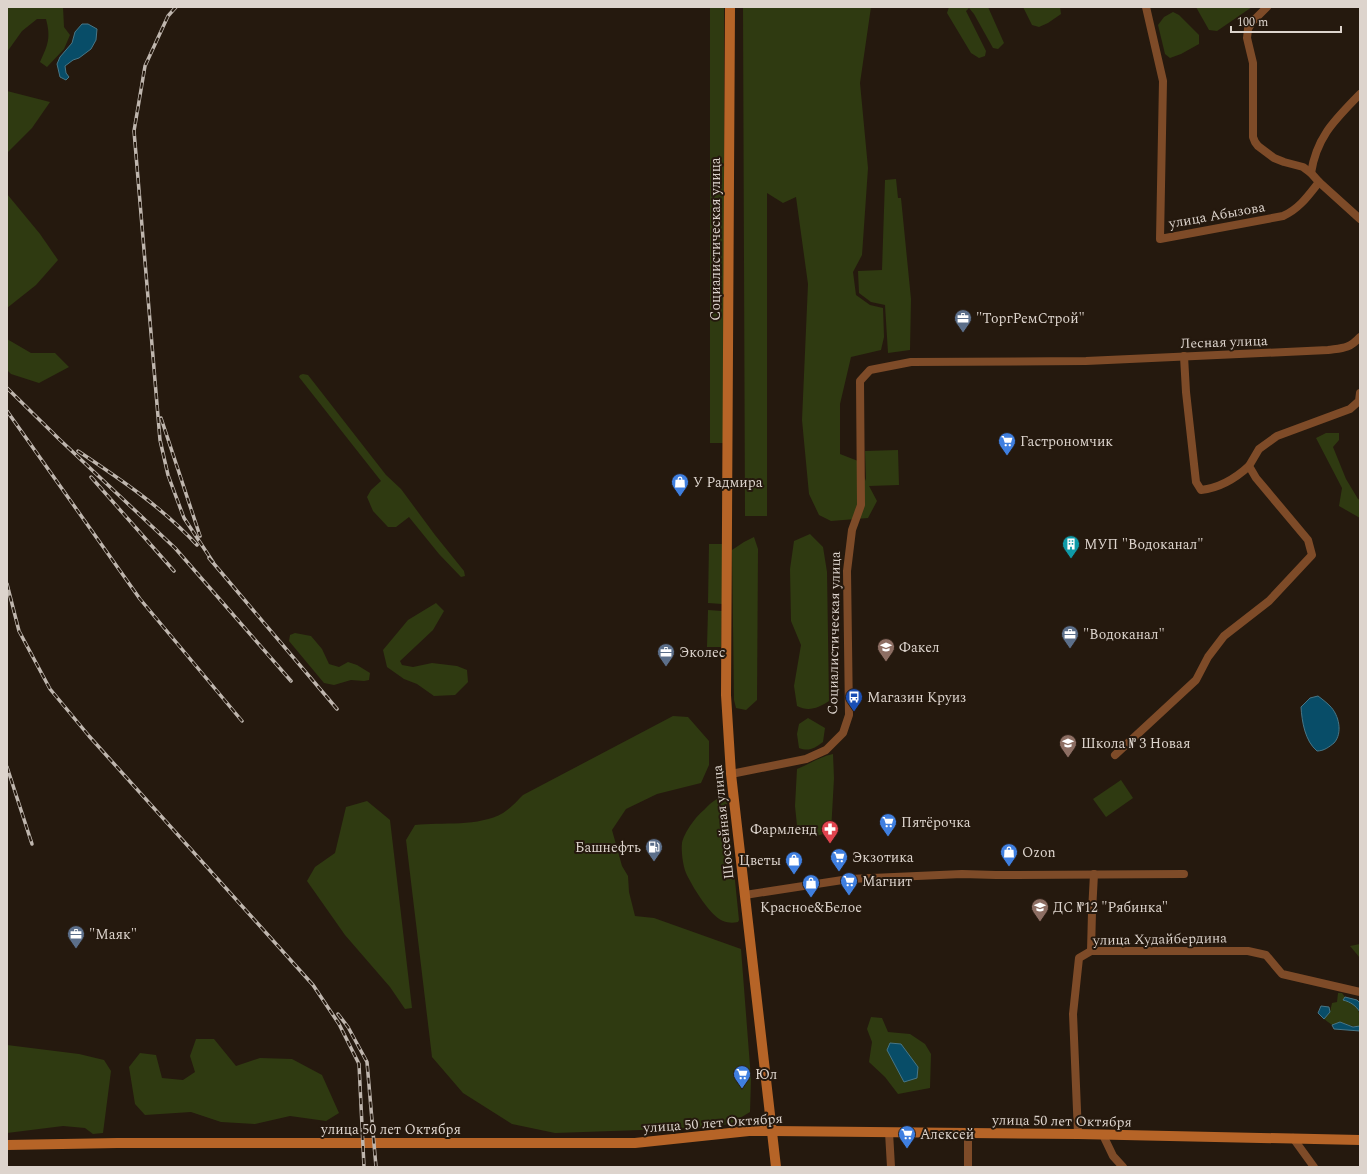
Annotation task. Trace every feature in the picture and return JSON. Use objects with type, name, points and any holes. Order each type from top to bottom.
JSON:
[{"type":"main road","name":"Социалистическая улица","points":[[728,471],[730,7]]},
{"type":"main road","name":"Шоссейная улица","points":[[728,471],[726,695],[731,774],[776,1167]]},
{"type":"main road","name":"улица 50 лет Октября","points":[[7,1145],[117,1143],[635,1143],[773,1131],[1078,1134],[1360,1140]]},
{"type":"street","name":"улица Абызова","points":[[1146,7],[1163,80],[1160,239],[1283,216],[1293,212],[1301,205],[1319,182]]},
{"type":"street","points":[[1267,7],[1252,22],[1248,29],[1247,38],[1252,63],[1253,136],[1255,142],[1274,158],[1303,167],[1360,219]]},
{"type":"street","points":[[1311,173],[1313,160],[1320,142],[1330,127],[1360,94]]},
{"type":"street","points":[[1360,337],[1353,345],[1360,351]]},
{"type":"street","name":"Лесная улица","points":[[1086,361],[1328,350],[1353,345]]},
{"type":"street","points":[[1184,356],[1186,392],[1196,482],[1201,490],[1211,489],[1238,476],[1249,466],[1259,449],[1277,436],[1350,409],[1360,401],[1360,392]]},
{"type":"street","name":"Социалистическая улица","points":[[731,774],[806,759],[826,750],[843,733],[849,715],[847,571],[852,530],[861,505],[860,381],[870,370],[911,362],[1086,361]]},
{"type":"street","points":[[1116,755],[1196,680],[1208,657],[1224,636],[1269,601],[1312,555],[1308,540],[1256,478],[1249,466]]},
{"type":"street","points":[[745,895],[849,879],[962,874],[996,876],[1184,874]]},
{"type":"street","points":[[1091,951],[1094,874]]},
{"type":"street","name":"улица Худайбердина","points":[[1078,1134],[1073,1014],[1079,958],[1091,951],[1248,951],[1266,955],[1282,974],[1360,992]]},
{"type":"street","points":[[889,1132],[891,1167]]},
{"type":"street","points":[[968,1133],[968,1167]]},
{"type":"street","points":[[1103,1135],[1113,1156],[1123,1167]]},
{"type":"street","points":[[1293,1138],[1314,1167]]},
{"type":"green space","points":[[7,7],[63,7],[64,27],[70,35],[64,49],[47,67],[40,62],[48,41],[46,19],[37,19],[22,31],[7,52]]},
{"type":"green space","points":[[710,7],[724,7],[724,443],[710,443]]},
{"type":"green space","points":[[743,7],[871,7],[860,83],[868,168],[862,255],[853,272],[856,295],[870,305],[883,308],[884,337],[881,350],[851,357],[840,404],[840,454],[858,461],[866,481],[865,451],[898,450],[899,485],[869,486],[877,501],[868,518],[831,521],[819,515],[809,494],[802,420],[808,284],[796,197],[783,203],[767,193],[767,516],[745,516]]},
{"type":"green space","points":[[949,7],[988,7],[1004,43],[998,49],[993,48],[974,14],[969,8],[966,11],[986,51],[985,56],[979,58],[971,53],[947,13]]},
{"type":"green space","points":[[1023,7],[1060,7],[1061,14],[1039,27],[1032,25]]},
{"type":"green space","points":[[1196,7],[1252,7],[1217,31],[1209,30]]},
{"type":"green space","points":[[1173,12],[1179,15],[1199,35],[1199,44],[1170,58],[1165,54],[1158,25],[1164,17]]},
{"type":"green space","points":[[7,91],[50,102],[32,128],[7,153]]},
{"type":"green space","points":[[896,179],[898,198],[901,198],[911,299],[910,350],[888,353],[885,305],[871,302],[859,293],[858,271],[882,270],[885,180]]},
{"type":"green space","points":[[7,194],[40,234],[58,260],[36,285],[7,308]]},
{"type":"green space","points":[[7,339],[31,353],[55,353],[69,367],[39,383],[11,374],[7,370]]},
{"type":"green space","points":[[303,374],[308,375],[386,475],[401,489],[464,571],[465,576],[461,577],[439,554],[409,517],[396,527],[388,527],[373,511],[367,497],[371,490],[381,481],[299,377]]},
{"type":"green space","points":[[1326,433],[1339,433],[1339,440],[1333,447],[1346,479],[1360,500],[1360,518],[1339,506],[1342,488],[1316,438]]},
{"type":"green space","points":[[810,534],[823,547],[827,572],[829,701],[821,706],[806,709],[797,706],[794,686],[801,645],[791,621],[790,569],[794,541]]},
{"type":"green space","points":[[754,537],[758,549],[757,700],[746,710],[736,708],[734,700],[732,550]]},
{"type":"green space","points":[[709,544],[722,544],[722,604],[708,603]]},
{"type":"green space","points":[[436,603],[444,611],[433,630],[400,661],[402,665],[413,667],[432,663],[457,666],[467,670],[468,682],[455,695],[434,696],[417,684],[404,679],[387,667],[383,650],[408,620]]},
{"type":"green space","points":[[708,610],[722,611],[721,647],[707,647]]},
{"type":"green space","points":[[295,633],[311,636],[322,649],[329,664],[339,667],[348,662],[357,665],[370,673],[369,680],[351,680],[334,685],[324,683],[289,641],[290,635]]},
{"type":"green space","points":[[673,716],[688,717],[709,741],[709,765],[701,783],[657,794],[626,809],[612,830],[622,866],[628,876],[629,892],[635,916],[654,918],[741,949],[751,1079],[750,1112],[730,1124],[698,1128],[555,1133],[512,1124],[463,1093],[432,1057],[406,840],[415,825],[472,822],[503,813],[523,795]]},
{"type":"green space","points":[[808,718],[825,728],[823,742],[815,748],[806,750],[799,748],[797,734],[799,724]]},
{"type":"green space","points":[[833,754],[834,778],[831,832],[816,836],[798,835],[795,806],[797,769],[820,758]]},
{"type":"green space","points":[[1121,780],[1133,798],[1106,817],[1093,799]]},
{"type":"green space","points":[[724,797],[727,802],[739,920],[738,922],[734,923],[723,921],[707,907],[692,885],[686,873],[682,854],[683,839],[694,820],[713,802]]},
{"type":"green space","points":[[367,801],[390,820],[412,1008],[405,1009],[390,987],[345,935],[307,881],[315,867],[335,853],[346,807]]},
{"type":"green space","points":[[1360,944],[1360,958],[1350,946]]},
{"type":"green space","points":[[1338,993],[1342,993],[1345,997],[1344,1000],[1353,1004],[1358,1009],[1360,1026],[1340,1023],[1332,1025],[1324,1019],[1330,1012],[1332,1003],[1337,1002]]},
{"type":"green space","points":[[871,1017],[882,1018],[888,1032],[910,1034],[925,1044],[931,1054],[930,1088],[898,1094],[885,1077],[869,1062],[872,1042],[867,1029]],"holes":[[[890,1043],[904,1081],[887,1050]]]},
{"type":"green space","points":[[196,1039],[214,1039],[236,1066],[260,1058],[292,1059],[322,1075],[339,1113],[326,1121],[290,1116],[255,1124],[221,1122],[191,1112],[145,1115],[135,1104],[129,1067],[140,1053],[156,1055],[162,1078],[183,1080],[195,1072],[190,1056]]},
{"type":"green space","points":[[7,1045],[79,1054],[104,1060],[111,1071],[103,1133],[93,1134],[85,1128],[63,1126],[7,1133]]},
{"type":"water","points":[[82,24],[88,24],[97,29],[96,40],[91,49],[65,66],[66,73],[69,77],[66,80],[60,77],[57,64],[60,57],[72,43],[75,32]]},
{"type":"water","points":[[1318,696],[1327,703],[1336,714],[1339,724],[1337,739],[1334,743],[1320,751],[1317,751],[1313,747],[1307,737],[1303,725],[1301,707],[1310,698]]},
{"type":"water","points":[[1345,997],[1357,1000],[1360,1003],[1360,1012],[1353,1004],[1343,1000]]},
{"type":"water","points":[[1321,1006],[1329,1007],[1330,1012],[1324,1019],[1318,1013]]},
{"type":"water","points":[[1340,1022],[1353,1027],[1360,1026],[1360,1031],[1334,1029],[1332,1025]]},
{"type":"water","points":[[890,1043],[901,1044],[918,1067],[917,1078],[904,1082],[887,1050]]},
{"type":"railway","points":[[176,7],[168,16],[145,66],[134,131],[160,440],[168,475],[184,518],[213,562]]},
{"type":"railway","points":[[7,388],[175,548],[291,681]]},
{"type":"railway","points":[[7,411],[140,599],[242,721]]},
{"type":"railway","points":[[161,418],[200,536]]},
{"type":"railway","points":[[78,451],[125,483],[155,506],[170,518],[197,545]]},
{"type":"railway","points":[[91,477],[174,571]]},
{"type":"railway","points":[[209,558],[337,709]]},
{"type":"railway","points":[[7,584],[19,631],[50,689],[89,736],[313,985],[339,1024],[359,1064],[364,1167]]},
{"type":"railway","points":[[7,767],[32,844]]},
{"type":"railway","points":[[338,1014],[348,1027],[367,1062],[376,1167]]},
{"type":"place","name":"\"ТоргРемСтрой\"","points":[[963,333]]},
{"type":"place","name":"Гастрономчик","points":[[1007,456]]},
{"type":"place","name":"У Радмира","points":[[680,497]]},
{"type":"place","name":"МУП \"Водоканал\"","points":[[1071,559]]},
{"type":"place","name":"\"Водоканал\"","points":[[1070,649]]},
{"type":"place","name":"Факел","points":[[886,662]]},
{"type":"place","name":"Эколес","points":[[666,667]]},
{"type":"place","name":"Магазин Круиз","points":[[854,712]]},
{"type":"place","name":"Школа № 3 Новая","points":[[1068,758]]},
{"type":"place","name":"Пятёрочка","points":[[888,837]]},
{"type":"place","name":"Фармленд","points":[[830,844]]},
{"type":"place","name":"Башнефть","points":[[654,862]]},
{"type":"place","name":"Ozon","points":[[1009,867]]},
{"type":"place","name":"Экзотика","points":[[839,872]]},
{"type":"place","name":"Цветы","points":[[794,875]]},
{"type":"place","name":"Магнит","points":[[849,896]]},
{"type":"place","name":"Красное&Белое","points":[[811,898]]},
{"type":"place","name":"ДС №12 \"Рябинка\"","points":[[1040,922]]},
{"type":"place","name":"\"Маяк\"","points":[[76,949]]},
{"type":"place","name":"Юл","points":[[742,1089]]},
{"type":"place","name":"Алексей","points":[[907,1149]]}]
